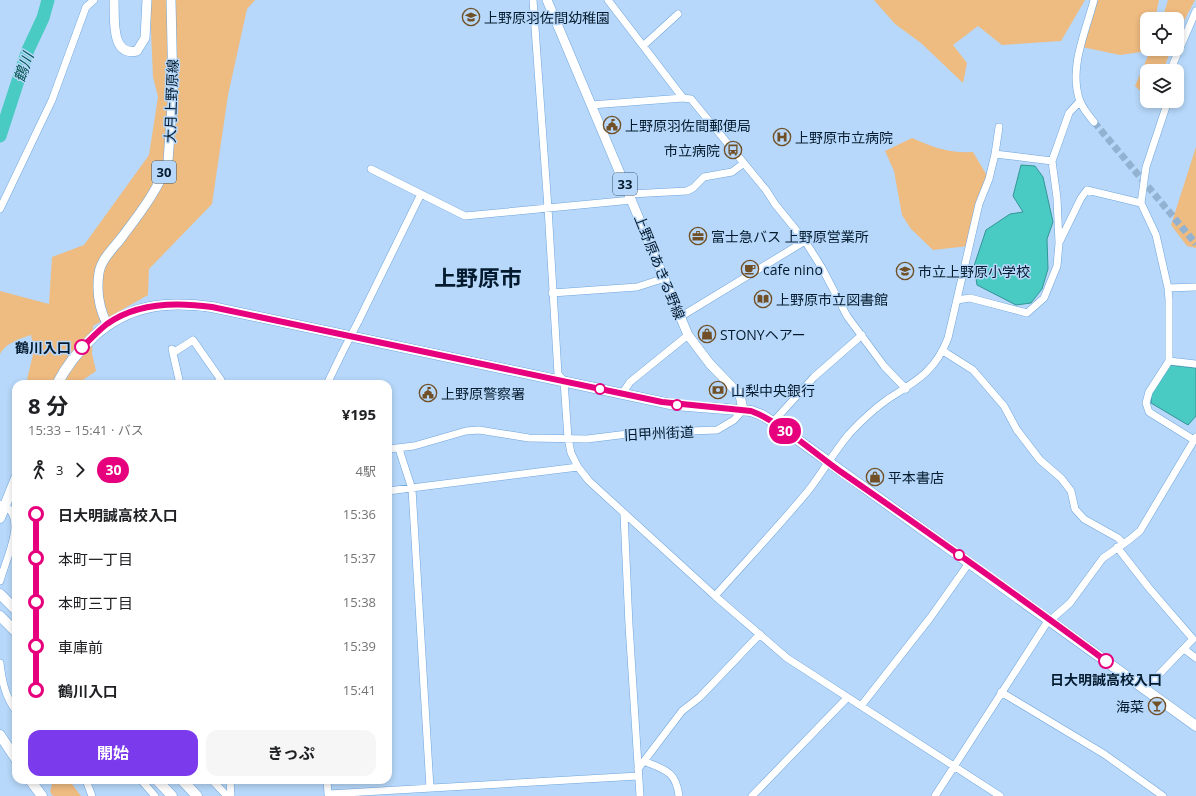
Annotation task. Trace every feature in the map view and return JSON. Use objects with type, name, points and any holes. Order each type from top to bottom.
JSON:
[{"type":"highway","points":[[59,380],[67,364],[80,349],[107,324],[119,317],[154,306],[192,304],[675,405],[743,410],[762,415],[1196,726]]},
{"type":"highway","points":[[0,518],[3,505],[12,486]]},
{"type":"highway","points":[[0,594],[12,606]]},
{"type":"highway","points":[[0,616],[12,628]]},
{"type":"highway","points":[[0,735],[12,753]]},
{"type":"highway","points":[[33,784],[42,796]]},
{"type":"highway","points":[[161,784],[172,796]]},
{"type":"highway","points":[[186,784],[197,796]]},
{"type":"main road","points":[[114,0],[115,34],[124,51],[130,53],[137,51],[142,46],[145,38],[147,0]]},
{"type":"main road","name":"大月上野原線","points":[[107,324],[99,304],[98,294],[100,269],[106,257],[152,195],[168,160],[173,92],[172,0]]},
{"type":"main road","name":"上野原あきる野線","points":[[547,0],[688,335],[710,364],[740,395],[743,410]]},
{"type":"street","points":[[0,209],[52,100],[86,7],[94,0]]},
{"type":"street","points":[[533,0],[558,374],[564,381],[565,438],[578,467],[589,481],[624,514],[715,596],[787,658],[1000,796]]},
{"type":"street","points":[[608,0],[683,98]]},
{"type":"street","points":[[1094,0],[1078,60],[1077,85],[1080,101],[1094,122]]},
{"type":"street","points":[[1173,64],[1196,12]]},
{"type":"street","points":[[643,46],[678,14]]},
{"type":"street","points":[[591,105],[683,98],[691,99],[744,163],[805,241],[822,268],[847,316],[884,366],[906,389]]},
{"type":"street","points":[[956,300],[970,298],[1027,313],[1044,298],[1057,266],[1059,243],[1057,198],[1052,161],[1069,113],[1080,101]]},
{"type":"street","points":[[935,796],[1049,620],[1070,603],[1103,558],[1140,530],[1195,438],[1149,412],[1146,403],[1149,392],[1169,361],[1170,300],[1168,288],[1156,235],[1141,203],[1146,167],[1166,108]]},
{"type":"street","points":[[715,596],[761,546],[809,489],[849,435],[886,400],[906,389],[929,371],[943,351],[948,338],[979,204],[989,179],[999,127]]},
{"type":"street","points":[[995,154],[1052,161]]},
{"type":"street","points":[[371,169],[465,216],[548,208],[687,191],[693,188],[704,177],[732,172],[744,163]]},
{"type":"street","points":[[1059,243],[1080,198],[1087,190],[1141,203]]},
{"type":"street","points":[[329,380],[421,194]]},
{"type":"street","points":[[680,317],[805,241]]},
{"type":"street","points":[[552,293],[632,288],[647,285],[665,278]]},
{"type":"street","points":[[1168,288],[1196,287]]},
{"type":"street","points":[[622,394],[630,382],[688,335]]},
{"type":"street","points":[[773,422],[814,377],[862,335]]},
{"type":"street","points":[[179,380],[173,351],[192,340],[221,380]]},
{"type":"street","points":[[943,351],[973,370],[1004,406],[1017,430],[1040,460],[1061,478],[1071,491],[1075,509],[1084,519],[1118,538],[1120,545],[1148,588],[1193,639],[1145,689]]},
{"type":"street","points":[[1169,361],[1196,364]]},
{"type":"street","name":"旧甲州街道","points":[[392,449],[399,449],[466,431],[479,430],[529,438],[587,439],[636,433],[717,430],[734,420],[743,410]]},
{"type":"street","points":[[399,449],[412,489],[430,788]]},
{"type":"street","points":[[392,491],[578,467]]},
{"type":"street","points":[[3,505],[12,514]]},
{"type":"street","points":[[624,514],[628,625],[640,796]]},
{"type":"street","points":[[0,581],[12,544]]},
{"type":"street","points":[[861,706],[930,618],[969,562]]},
{"type":"street","points":[[327,784],[328,794],[638,773],[682,711],[700,697],[760,634]]},
{"type":"street","points":[[1184,649],[1196,658]]},
{"type":"street","points":[[0,663],[2,684],[12,706]]},
{"type":"street","points":[[1002,692],[1104,754],[1163,796]]},
{"type":"street","points":[[752,796],[847,698]]},
{"type":"street","points":[[646,762],[670,772],[677,783],[679,796]]},
{"type":"street","points":[[88,784],[92,796]]},
{"type":"street","points":[[144,784],[155,796]]},
{"type":"street","points":[[216,784],[227,796]]},
{"type":"street","points":[[230,784],[231,796]]},
{"type":"shaded area","points":[[143,0],[255,0],[247,9],[228,95],[212,204],[149,269],[148,295],[93,326],[92,354],[96,371],[83,380],[27,380],[34,350],[31,335],[9,344],[0,354],[0,291],[49,304],[52,257],[84,245],[149,155],[158,97],[153,77],[150,7]]},
{"type":"shaded area","points":[[874,0],[1085,0],[1061,41],[1002,45],[978,26],[953,45],[967,63],[963,83],[921,43],[895,24]]},
{"type":"shaded area","points":[[1094,0],[1159,0],[1156,12],[1140,12],[1140,52],[1120,55],[1082,47]]},
{"type":"shaded area","points":[[1168,0],[1195,0],[1184,21],[1184,12],[1164,12]]},
{"type":"shaded area","points":[[1148,56],[1168,56],[1166,64],[1145,64]]},
{"type":"shaded area","points":[[1140,74],[1140,91],[1135,86]]},
{"type":"shaded area","points":[[912,138],[942,149],[956,152],[973,152],[989,179],[969,246],[933,250],[911,229],[902,215],[894,171],[885,151]]},
{"type":"shaded area","points":[[1196,147],[1196,248],[1187,246],[1171,225]]},
{"type":"shaded area","points":[[1021,165],[1035,166],[1043,177],[1053,222],[1047,239],[1048,269],[1042,289],[1031,303],[1016,305],[977,285],[974,266],[986,230],[1010,214],[1023,212],[1013,196]]},
{"type":"shaded area","points":[[1170,365],[1196,368],[1196,416],[1188,425],[1151,403],[1152,385]]},
{"type":"shaded area","points":[[52,784],[72,784],[81,796],[53,796],[50,792]]},
{"type":"waterway","name":"鶴川","points":[[0,136],[28,50],[43,18],[48,0]]},
{"type":"tunnel","points":[[1094,122],[1196,244]]},
{"type":"bus line","name":"30","points":[[82,347],[107,324],[119,317],[154,306],[192,304],[675,405],[751,411],[762,415],[773,422],[827,463],[1044,615],[1106,661]]},
{"type":"place","name":"上野原羽佐間幼稚園","points":[[471,17]]},
{"type":"place","name":"上野原羽佐間郵便局","points":[[612,125]]},
{"type":"place","name":"上野原市立病院","points":[[782,137]]},
{"type":"place","name":"市立病院","points":[[733,150]]},
{"type":"place","name":"富士急バス 上野原営業所","points":[[698,236]]},
{"type":"place","name":"cafe nino","points":[[750,269]]},
{"type":"place","name":"市立上野原小学校","points":[[905,271]]},
{"type":"place","name":"上野原市立図書館","points":[[763,299]]},
{"type":"place","name":"STONYヘアー","points":[[707,334]]},
{"type":"place","name":"鶴川入口","points":[[82,347]]},
{"type":"place","name":"山梨中央銀行","points":[[718,390]]},
{"type":"place","name":"上野原警察署","points":[[428,393]]},
{"type":"place","name":"平本書店","points":[[875,477]]},
{"type":"place","name":"日大明誠高校入口","points":[[1106,661]]},
{"type":"place","name":"海菜","points":[[1157,706]]},
{"type":"district","name":"上野原市","points":[[478,277]]}]
